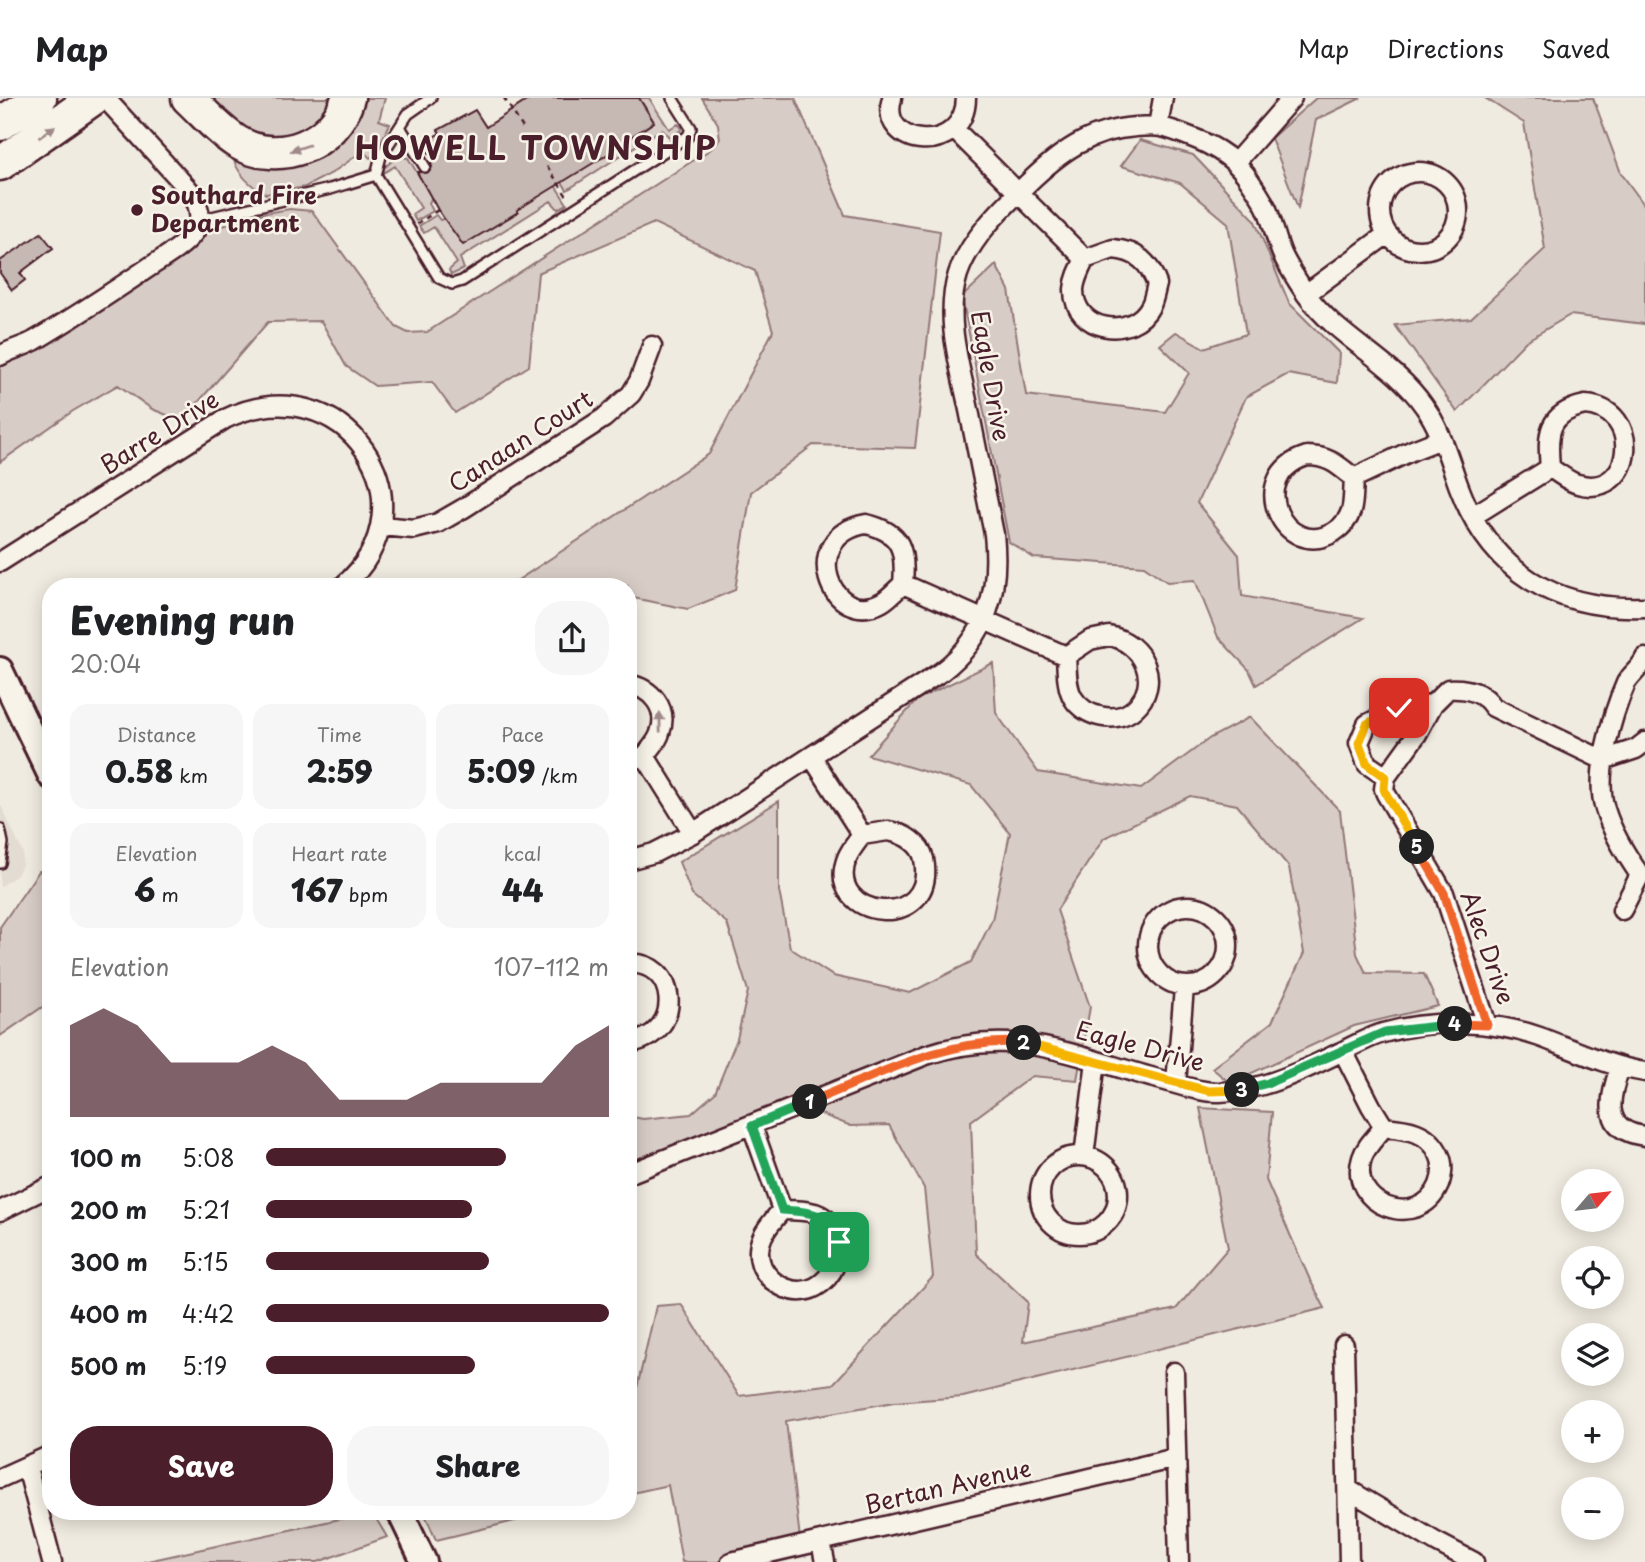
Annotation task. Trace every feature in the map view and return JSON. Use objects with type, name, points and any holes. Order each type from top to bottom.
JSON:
[{"type":"highway","points":[[0,164],[94,98]]},
{"type":"highway","points":[[188,98],[237,142],[249,148],[278,153],[294,151],[321,137],[338,121],[348,98]]},
{"type":"street","points":[[0,356],[33,341],[168,255],[193,234],[199,220],[197,201],[190,191],[105,98]]},
{"type":"street","points":[[892,98],[890,118],[895,126],[903,133],[926,140],[955,130],[963,118],[966,98]]},
{"type":"street","points":[[1158,126],[1163,98]]},
{"type":"street","points":[[1236,162],[1292,98]]},
{"type":"street","name":"Eagle Drive","points":[[637,858],[654,853],[693,833],[812,757],[959,659],[974,640],[985,620],[997,570],[994,534],[954,337],[954,288],[964,261],[982,232],[1018,192],[1075,144],[1111,130],[1158,126],[1214,147],[1236,162],[1266,207],[1283,256],[1306,294],[1332,325],[1382,362],[1426,407],[1473,516],[1497,552],[1521,575],[1548,591],[1601,607],[1645,607]]},
{"type":"street","points":[[955,130],[1085,259]]},
{"type":"street","points":[[1416,171],[1429,173],[1446,182],[1452,189],[1458,210],[1458,223],[1445,243],[1434,249],[1411,250],[1386,235],[1380,212],[1381,198],[1388,185],[1398,176],[1416,171]]},
{"type":"street","points":[[1306,294],[1386,235]]},
{"type":"street","points":[[1113,249],[1126,250],[1144,260],[1157,284],[1151,306],[1134,323],[1121,328],[1094,324],[1077,304],[1074,292],[1075,279],[1085,259],[1113,249]]},
{"type":"street","name":"Canaan Court","points":[[381,526],[414,529],[438,523],[604,418],[631,394],[639,381],[652,346]]},
{"type":"street","name":"Barre Drive","points":[[0,562],[225,419],[239,412],[274,404],[293,404],[316,411],[355,436],[368,455],[375,472],[381,491],[381,526],[367,558],[349,578]]},
{"type":"street","points":[[1585,405],[1602,409],[1616,420],[1623,430],[1626,442],[1624,463],[1616,475],[1607,481],[1589,486],[1576,484],[1550,468],[1549,433],[1561,414],[1570,408],[1585,405]]},
{"type":"street","points":[[1354,478],[1441,439]]},
{"type":"street","points":[[1320,456],[1332,460],[1354,478],[1352,508],[1348,519],[1329,535],[1303,536],[1287,528],[1279,516],[1273,497],[1275,485],[1289,464],[1295,460],[1320,456]]},
{"type":"street","points":[[1473,516],[1550,468]]},
{"type":"street","points":[[866,524],[880,527],[889,532],[903,551],[903,584],[874,605],[852,604],[837,594],[828,581],[826,556],[845,532],[866,524]]},
{"type":"street","points":[[903,584],[1066,656]]},
{"type":"street","points":[[1097,637],[1121,638],[1132,644],[1147,670],[1147,686],[1143,697],[1135,708],[1125,714],[1108,718],[1093,715],[1072,698],[1066,656],[1097,637]]},
{"type":"street","points":[[1622,910],[1643,876],[1625,852],[1605,809],[1602,793],[1603,760],[1627,681],[1644,663]]},
{"type":"street","points":[[0,670],[42,757]]},
{"type":"street","points":[[637,687],[647,690],[659,705],[662,718],[660,735],[637,757]]},
{"type":"street","name":"Alec Drive","points":[[1487,1025],[1444,893],[1386,794],[1385,777],[1367,764],[1359,743],[1367,724],[1399,708],[1433,704],[1448,689],[1474,692],[1487,697],[1493,707],[1603,760]]},
{"type":"street","points":[[1385,777],[1417,734],[1433,704]]},
{"type":"street","points":[[1603,760],[1636,749],[1645,742]]},
{"type":"street","points":[[812,757],[862,835]]},
{"type":"street","points":[[637,759],[693,833]]},
{"type":"street","points":[[895,832],[913,842],[921,851],[924,876],[919,892],[906,905],[878,911],[866,907],[848,889],[845,869],[848,857],[862,835],[895,832]]},
{"type":"street","points":[[1193,906],[1206,911],[1224,927],[1229,946],[1223,966],[1213,977],[1199,986],[1184,988],[1162,976],[1153,967],[1146,943],[1148,935],[1161,917],[1180,907],[1193,906]]},
{"type":"street","points":[[637,965],[645,966],[656,973],[664,983],[670,1000],[666,1018],[651,1037],[637,1043]]},
{"type":"street","points":[[1176,1083],[1184,988]]},
{"type":"street","name":"Eagle Drive","points":[[637,1171],[926,1055],[991,1041],[1023,1042],[1209,1091],[1241,1090],[1268,1083],[1385,1032],[1433,1025],[1487,1025],[1537,1036],[1620,1068],[1645,1072]]},
{"type":"street","points":[[1343,1051],[1384,1127],[1418,1132],[1430,1140],[1442,1161],[1440,1183],[1435,1192],[1429,1200],[1414,1209],[1390,1209],[1379,1203],[1366,1190],[1362,1181],[1362,1157],[1384,1127]]},
{"type":"street","points":[[1084,1156],[1096,1061]]},
{"type":"street","points":[[1620,1068],[1611,1092],[1611,1109],[1625,1130],[1645,1136]]},
{"type":"street","points":[[752,1126],[782,1210]]},
{"type":"street","points":[[1084,1156],[1106,1166],[1115,1178],[1119,1198],[1116,1211],[1107,1223],[1085,1236],[1067,1233],[1052,1225],[1042,1212],[1038,1195],[1045,1174],[1052,1166],[1060,1160],[1084,1156]]},
{"type":"street","points":[[0,1211],[42,1190]]},
{"type":"street","points":[[782,1210],[819,1215],[836,1231],[839,1242],[836,1264],[831,1274],[820,1285],[806,1291],[791,1291],[775,1284],[763,1269],[760,1245],[763,1233],[782,1210]]},
{"type":"street","points":[[1344,1345],[1349,1562]]},
{"type":"street","points":[[1174,1372],[1179,1562]]},
{"type":"street","name":"Bertan Avenue","points":[[731,1562],[1176,1458]]},
{"type":"street","points":[[0,1478],[42,1460]]},
{"type":"street","points":[[27,1467],[52,1562]]},
{"type":"street","points":[[1349,1490],[1474,1562]]},
{"type":"street","points":[[404,1520],[424,1562]]},
{"type":"street","points":[[821,1542],[825,1562]]},
{"type":"lane","points":[[431,98],[408,114],[379,160],[376,175],[442,281],[455,284],[688,136],[691,128],[672,98]]},
{"type":"lane","points":[[400,127],[425,167]]},
{"type":"lane","points":[[199,220],[330,189],[376,175]]},
{"type":"lane","points":[[0,829],[3,843],[0,863]]},
{"type":"path","points":[[504,98],[523,128]]},
{"type":"path","points":[[547,166],[575,209]]},
{"type":"path","points":[[408,229],[438,210]]},
{"type":"shaded area","points":[[203,98],[341,98],[311,135],[256,141]]},
{"type":"shaded area","points":[[366,98],[385,98],[379,120],[390,124],[370,158],[363,151],[332,173],[305,187],[266,194],[247,180],[234,161],[236,158],[303,163],[325,155],[350,130]]},
{"type":"shaded area","points":[[639,98],[649,98],[669,129],[678,124],[682,128],[680,131],[669,137],[662,129],[567,190],[551,164],[603,158],[654,122]]},
{"type":"shaded area","points":[[702,98],[795,98],[845,215],[940,231],[915,448],[813,445],[751,492],[735,590],[688,609],[637,599],[637,578],[521,578],[709,454],[773,331],[755,271],[654,223],[538,273],[529,366],[455,413],[432,382],[375,386],[346,366],[321,321],[268,322],[182,421],[152,409],[118,385],[73,411],[0,462],[0,366],[132,288],[211,230],[259,214],[290,209],[312,211],[396,327],[408,333],[427,332],[711,149],[720,139],[718,124]]},
{"type":"shaded area","points":[[1316,98],[1361,98],[1316,120],[1298,208],[1271,138]]},
{"type":"shaded area","points":[[1485,98],[1593,98],[1621,173],[1645,206],[1645,324],[1570,315],[1526,341],[1457,412],[1395,325],[1471,318],[1545,249],[1524,123]]},
{"type":"shaded area","points":[[1140,140],[1193,155],[1254,219],[1289,303],[1339,353],[1337,383],[1288,374],[1246,397],[1197,503],[1239,555],[1242,596],[1363,618],[1256,685],[1249,670],[1218,637],[1195,580],[1167,582],[1144,566],[1034,558],[1009,542],[962,297],[996,265],[1009,290],[1026,395],[1165,412],[1189,373],[1160,345],[1176,332],[1204,348],[1246,334],[1228,223],[1180,183],[1121,166]]},
{"type":"shaded area","points":[[408,158],[432,197],[429,203],[433,211],[416,221],[412,214],[421,208],[395,166],[385,172],[383,169],[393,160]]},
{"type":"shaded area","points":[[544,168],[567,204],[558,209],[551,201],[460,258],[464,269],[451,275],[449,270],[457,263],[434,227],[424,233],[419,226],[436,215],[440,220],[446,218],[463,244],[517,213]]},
{"type":"shaded area","points":[[993,663],[996,713],[1038,772],[1141,789],[1210,738],[1250,717],[1340,811],[1357,954],[1366,973],[1424,974],[1438,1006],[1354,1026],[1230,1083],[1212,1068],[1272,1022],[1304,953],[1289,867],[1237,805],[1190,796],[1104,838],[1057,910],[1090,1007],[1077,1080],[1032,1076],[971,1121],[976,1254],[1028,1302],[1023,1342],[1176,1309],[1228,1248],[1200,1108],[1272,1112],[1266,1180],[1325,1308],[963,1397],[894,1402],[786,1421],[801,1547],[738,1562],[682,1562],[668,1485],[637,1492],[637,1388],[656,1306],[681,1304],[739,1396],[833,1384],[933,1277],[924,1188],[889,1125],[851,1126],[788,1101],[637,1161],[637,1118],[691,1114],[715,1093],[737,1039],[748,991],[727,923],[692,895],[679,862],[779,801],[779,891],[790,948],[833,976],[910,993],[971,962],[992,920],[1010,833],[971,785],[868,755],[918,699]]},
{"type":"shaded area","points":[[0,803],[23,853],[22,865],[17,875],[0,887]]},
{"type":"shaded area","points":[[39,871],[42,871],[42,1007],[0,1036],[0,927]]},
{"type":"shaded area","points":[[335,1520],[377,1520],[387,1537],[318,1562],[143,1562]]},
{"type":"shaded area","points":[[427,1520],[519,1520],[436,1540]]},
{"type":"building","points":[[531,98],[639,98],[654,122],[620,144],[621,146],[463,245],[438,210],[417,172],[429,172],[434,161],[423,143],[440,133],[438,130],[475,110],[486,127]]},
{"type":"building","points":[[41,233],[53,248],[20,273],[25,280],[12,290],[0,273],[0,261]]},
{"type":"place","name":"Southard Fire Department","points":[[137,210]]},
{"type":"district","name":"HOWELL TOWNSHIP","points":[[536,149]]},
{"type":"route","points":[[839,1242],[836,1231],[819,1215],[782,1210],[752,1126],[926,1055],[991,1041],[1023,1042],[1219,1092],[1268,1083],[1385,1032],[1433,1025],[1487,1025],[1444,893],[1386,794],[1385,777],[1367,764],[1359,743],[1367,724],[1399,708]]}]
